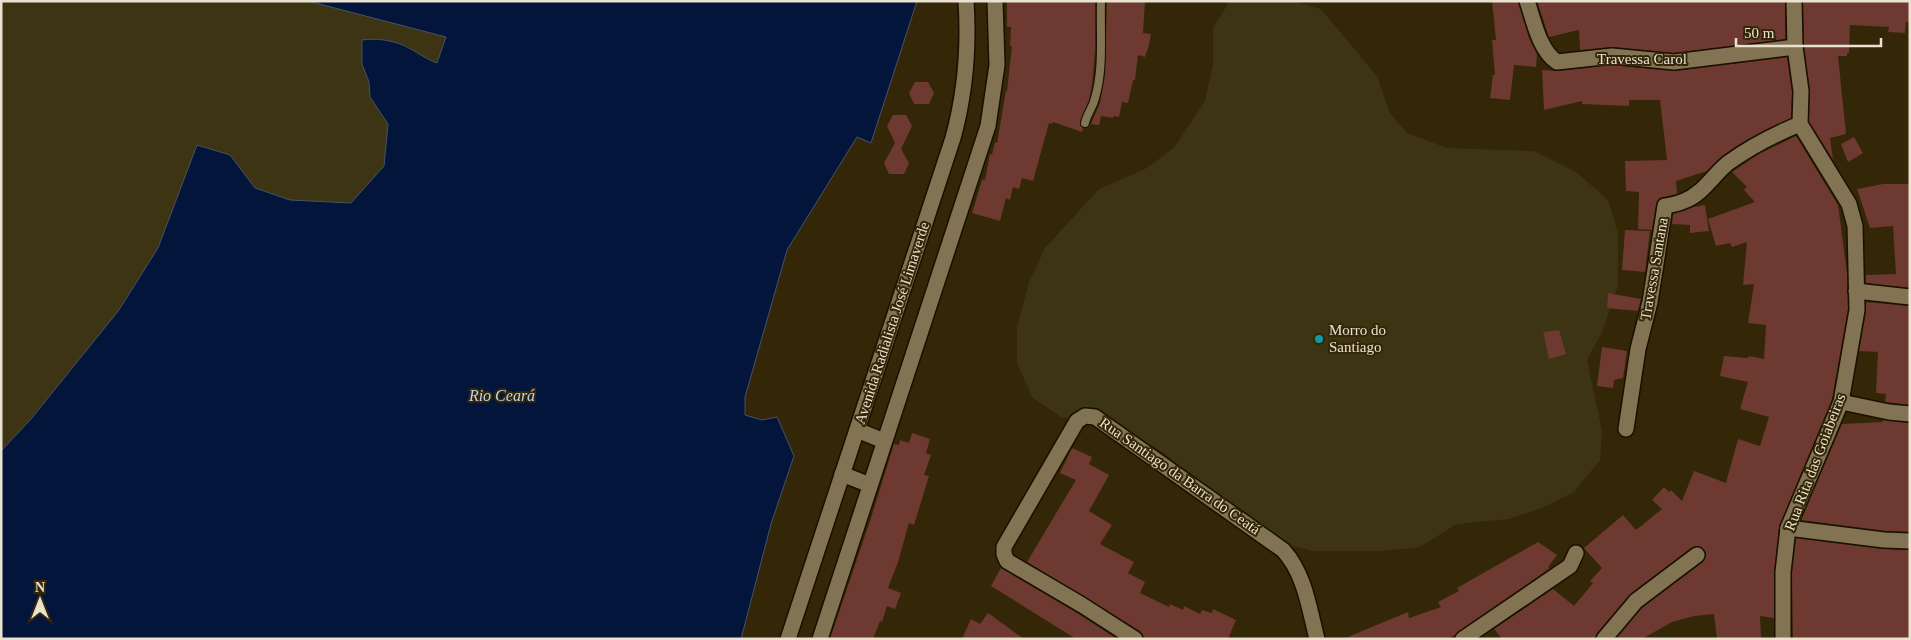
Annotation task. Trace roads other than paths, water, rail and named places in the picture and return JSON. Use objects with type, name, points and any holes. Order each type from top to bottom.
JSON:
[{"type":"street","name":"Avenida Radialista José Limaverde","points":[[788,639],[960,112],[968,36],[966,1]]},
{"type":"street","name":"Avenida Radialista José Limaverde","points":[[820,639],[988,126],[997,65],[995,1]]},
{"type":"street","name":"Travessa Carol","points":[[1527,1],[1543,47],[1551,59],[1557,62],[1612,56],[1674,62],[1795,47]]},
{"type":"street","points":[[1794,1],[1795,47],[1801,91],[1800,124]]},
{"type":"street","name":"Rua Rita das Goiabeiras","points":[[1784,639],[1783,572],[1788,528],[1841,402],[1857,310],[1855,226],[1849,204],[1800,124]]},
{"type":"street","name":"Travessa Santana","points":[[1626,430],[1638,349],[1650,302],[1665,206],[1685,201],[1696,194],[1726,164],[1777,133],[1800,124]]},
{"type":"street","points":[[1856,291],[1910,297]]},
{"type":"street","points":[[1841,402],[1889,412],[1910,414]]},
{"type":"street","name":"Rua Santiago da Barra do Ceatá","points":[[1135,639],[1007,561],[1004,554],[1004,547],[1077,422],[1085,416],[1095,417],[1284,550],[1294,561],[1300,575],[1317,639]]},
{"type":"street","points":[[857,430],[884,441]]},
{"type":"street","points":[[842,474],[870,485]]},
{"type":"street","points":[[1788,528],[1884,540],[1910,541]]},
{"type":"street","points":[[1463,639],[1570,566],[1576,553]]},
{"type":"street","points":[[1604,639],[1636,601],[1697,555]]},
{"type":"lane","points":[[1085,123],[1088,111],[1095,100],[1099,77],[1101,1]]},
{"type":"water","name":"Rio Ceará","points":[[308,1],[917,1],[871,143],[857,137],[787,250],[745,397],[745,415],[762,420],[777,417],[794,456],[771,524],[741,639],[1,639],[1,451],[31,419],[119,310],[158,248],[197,145],[230,155],[255,188],[290,200],[351,203],[384,166],[388,124],[370,97],[369,82],[362,64],[362,40],[378,39],[395,42],[437,63],[446,37]]},
{"type":"place","name":"Morro do Santiago","points":[[1319,339]]}]
